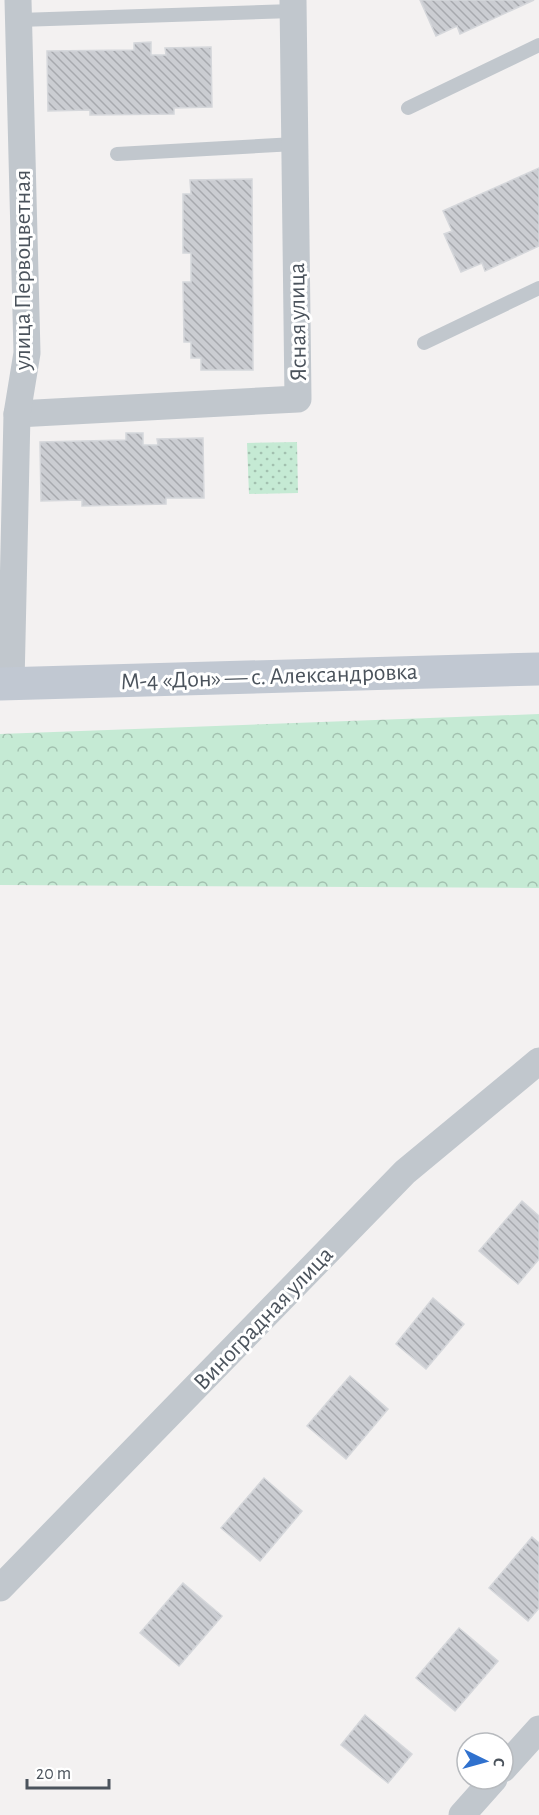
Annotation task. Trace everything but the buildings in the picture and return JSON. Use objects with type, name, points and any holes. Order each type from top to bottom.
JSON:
[{"type":"main road","name":"М-4 «Дон» — с. Александровка","points":[[5,684],[539,669]]},
{"type":"street","name":"Ясная улица","points":[[17,414],[298,399],[293,6]]},
{"type":"street","name":"улица Первоцветная","points":[[5,684],[17,414],[27,353],[19,10]]},
{"type":"street","name":"Виноградная улица","points":[[0,1588],[405,1172],[539,1061]]},
{"type":"street","points":[[515,1756],[539,1729]]},
{"type":"street","points":[[462,1815],[483,1791]]},
{"type":"lane","points":[[19,10],[293,6]]},
{"type":"lane","points":[[408,108],[539,45]]},
{"type":"lane","points":[[117,154],[295,144]]},
{"type":"lane","points":[[423,342],[539,288]]},
{"type":"green space","points":[[297,442],[298,493],[249,494],[247,443]]},
{"type":"green space","points":[[539,714],[539,888],[0,885],[0,734]]}]
